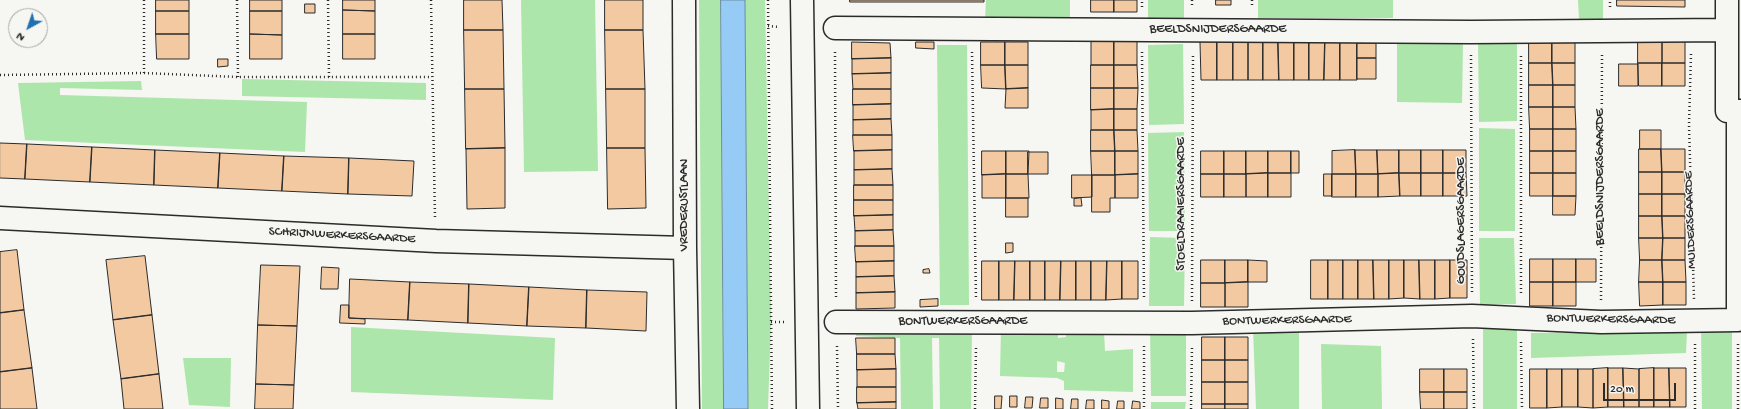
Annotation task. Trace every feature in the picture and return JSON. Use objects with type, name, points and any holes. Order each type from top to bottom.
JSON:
[{"type":"street","name":"VREDERUSTLAAN","points":[[684,0],[685,248],[688,409]]},
{"type":"street","points":[[802,0],[808,409]]},
{"type":"street","points":[[1727,0],[1726,30],[1735,111],[1738,320]]},
{"type":"street","name":"BEELDSNIJDERSGAARDE","points":[[835,28],[1471,32],[1726,30]]},
{"type":"street","name":"SCHRIJNWERKERSGAARDE","points":[[0,218],[436,241],[685,248]]},
{"type":"street","name":"BONTWERKERSGAARDE","points":[[836,322],[1192,323],[1472,316],[1600,322],[1738,320]]},
{"type":"path","points":[[144,0],[144,73]]},
{"type":"path","points":[[237,0],[238,77]]},
{"type":"path","points":[[328,0],[329,78]]},
{"type":"path","points":[[431,0],[436,241]]},
{"type":"path","points":[[768,0],[772,409]]},
{"type":"path","points":[[1142,0],[1144,409]]},
{"type":"path","name":"STOELDRAAIERSGAARDE","points":[[1191,409],[1192,0]]},
{"type":"path","name":"BEELDSNIJDERSGAARDE","points":[[1600,322],[1602,32],[1610,15],[1610,0]]},
{"type":"path","points":[[835,28],[836,322],[838,409]]},
{"type":"path","points":[[972,29],[976,322],[975,409]]},
{"type":"path","name":"MULDERSGAARDE","points":[[1691,31],[1689,125],[1695,409]]},
{"type":"path","name":"GOUDSLAGERSGAARDE","points":[[1471,32],[1472,316],[1474,409]]},
{"type":"path","points":[[1521,32],[1522,409]]},
{"type":"path","points":[[0,75],[144,73],[238,77],[432,77]]},
{"type":"path","points":[[1738,320],[1738,409]]},
{"type":"green space","points":[[521,0],[595,0],[598,171],[524,172]]},
{"type":"green space","points":[[699,0],[721,0],[724,409],[702,409]]},
{"type":"green space","points":[[745,0],[765,0],[771,322],[768,409],[748,409]]},
{"type":"green space","points":[[986,0],[1070,0],[1070,20],[985,20]]},
{"type":"green space","points":[[1148,0],[1184,0],[1184,19],[1148,19]]},
{"type":"green space","points":[[1258,0],[1393,0],[1393,18],[1258,18]]},
{"type":"green space","points":[[1578,0],[1603,0],[1603,19],[1579,19]]},
{"type":"green space","points":[[1478,41],[1517,41],[1517,121],[1479,122]]},
{"type":"green space","points":[[1397,43],[1463,44],[1462,103],[1397,102]]},
{"type":"green space","points":[[1183,44],[1184,124],[1149,125],[1148,45]]},
{"type":"green space","points":[[937,45],[967,45],[969,305],[940,305]]},
{"type":"green space","points":[[242,79],[426,83],[426,100],[242,96]]},
{"type":"green space","points":[[141,81],[142,90],[60,88],[60,95],[307,102],[305,152],[25,140],[18,83]]},
{"type":"green space","points":[[1479,128],[1515,129],[1515,231],[1479,231]]},
{"type":"green space","points":[[1184,132],[1185,231],[1149,231],[1148,133]]},
{"type":"green space","points":[[1150,237],[1185,238],[1184,306],[1149,306]]},
{"type":"green space","points":[[1479,238],[1514,238],[1516,304],[1480,305]]},
{"type":"green space","points":[[1299,325],[1299,409],[1256,409],[1253,328]]},
{"type":"green space","points":[[351,327],[555,338],[553,400],[351,392]]},
{"type":"green space","points":[[1001,327],[1058,329],[1058,338],[1066,337],[1066,330],[1104,332],[1105,351],[1133,349],[1133,392],[1064,390],[1064,381],[1057,378],[1000,376]],"holes":[[[1057,361],[1065,363],[1064,372],[1057,372]]]},
{"type":"green space","points":[[855,329],[972,329],[971,409],[940,409],[939,338],[932,338],[933,409],[901,409],[900,338],[856,336]]},
{"type":"green space","points":[[1150,329],[1186,329],[1186,396],[1151,396]]},
{"type":"green space","points":[[1483,329],[1517,329],[1517,409],[1483,409]]},
{"type":"green space","points":[[1701,329],[1732,329],[1732,409],[1702,409]]},
{"type":"green space","points":[[1687,331],[1686,353],[1531,358],[1531,333]]},
{"type":"green space","points":[[1321,344],[1381,346],[1382,409],[1322,409]]},
{"type":"green space","points":[[183,358],[231,358],[230,407],[189,405]]},
{"type":"green space","points":[[1151,402],[1186,402],[1185,409],[1151,409]]},
{"type":"water","points":[[721,0],[745,0],[748,409],[724,409]]},
{"type":"building","points":[[156,0],[189,0],[189,11],[156,11]]},
{"type":"building","points":[[250,0],[282,0],[282,11],[250,11]]},
{"type":"building","points":[[343,0],[375,0],[375,11],[343,10]]},
{"type":"building","points":[[464,0],[502,0],[503,30],[464,30]]},
{"type":"building","points":[[605,0],[643,0],[643,30],[605,30]]},
{"type":"building","points":[[850,0],[984,0],[984,2],[850,2]]},
{"type":"building","points":[[1091,0],[1114,0],[1114,12],[1091,12]]},
{"type":"building","points":[[1114,0],[1137,0],[1137,12],[1114,12]]},
{"type":"building","points":[[1216,0],[1231,0],[1231,5],[1216,5]]},
{"type":"building","points":[[1617,0],[1685,0],[1685,7],[1617,6]]},
{"type":"building","points":[[305,4],[315,4],[315,13],[305,13]]},
{"type":"building","points":[[343,10],[375,11],[375,34],[343,34]]},
{"type":"building","points":[[156,11],[189,11],[189,34],[156,34]]},
{"type":"building","points":[[250,11],[282,11],[282,35],[250,34]]},
{"type":"building","points":[[464,30],[503,30],[504,89],[465,89]]},
{"type":"building","points":[[605,30],[643,30],[645,89],[606,89]]},
{"type":"building","points":[[156,34],[189,34],[189,59],[157,59]]},
{"type":"building","points":[[250,34],[282,35],[282,59],[250,59]]},
{"type":"building","points":[[343,34],[375,34],[375,59],[343,59]]},
{"type":"building","points":[[1685,39],[1685,63],[1662,63],[1662,40]]},
{"type":"building","points":[[1529,40],[1552,40],[1552,63],[1529,63]]},
{"type":"building","points":[[1552,40],[1575,40],[1575,63],[1552,63]]},
{"type":"building","points":[[1638,40],[1662,40],[1662,63],[1638,63]]},
{"type":"building","points":[[1114,41],[1137,41],[1137,65],[1114,65]]},
{"type":"building","points":[[1114,41],[1114,65],[1091,65],[1091,42]]},
{"type":"building","points":[[1217,41],[1233,41],[1233,80],[1217,80]]},
{"type":"building","points":[[1217,41],[1217,80],[1201,80],[1200,42]]},
{"type":"building","points":[[1233,41],[1248,42],[1248,80],[1233,80]]},
{"type":"building","points":[[1263,41],[1278,41],[1279,80],[1263,80]]},
{"type":"building","points":[[1263,41],[1263,80],[1248,80],[1248,42]]},
{"type":"building","points":[[1278,41],[1294,41],[1294,80],[1279,80]]},
{"type":"building","points":[[1294,41],[1309,41],[1309,80],[1294,80]]},
{"type":"building","points":[[1309,41],[1325,41],[1324,80],[1309,80]]},
{"type":"building","points":[[1325,41],[1340,41],[1340,80],[1324,80]]},
{"type":"building","points":[[1340,41],[1357,41],[1357,80],[1340,80]]},
{"type":"building","points":[[852,42],[890,43],[891,58],[852,59]]},
{"type":"building","points":[[916,42],[934,42],[934,49],[916,48]]},
{"type":"building","points":[[981,42],[1005,42],[1005,65],[981,65]]},
{"type":"building","points":[[1005,42],[1028,42],[1028,65],[1005,65]]},
{"type":"building","points":[[1357,43],[1376,43],[1376,58],[1357,58]]},
{"type":"building","points":[[891,58],[891,73],[852,74],[852,59]]},
{"type":"building","points":[[1357,58],[1376,58],[1376,79],[1357,79]]},
{"type":"building","points":[[218,59],[228,59],[228,66],[218,67]]},
{"type":"building","points":[[1529,63],[1552,63],[1553,85],[1529,85]]},
{"type":"building","points":[[1552,63],[1575,63],[1575,85],[1553,85]]},
{"type":"building","points":[[1638,63],[1662,63],[1662,86],[1639,86]]},
{"type":"building","points":[[1662,63],[1685,63],[1685,86],[1662,86]]},
{"type":"building","points":[[1619,64],[1638,64],[1638,86],[1619,86]]},
{"type":"building","points":[[981,65],[1005,65],[1006,89],[982,88]]},
{"type":"building","points":[[1005,65],[1028,65],[1028,88],[1006,89]]},
{"type":"building","points":[[1091,65],[1114,65],[1114,88],[1091,88]]},
{"type":"building","points":[[1114,65],[1137,65],[1138,88],[1114,88]]},
{"type":"building","points":[[891,73],[891,89],[853,89],[852,74]]},
{"type":"building","points":[[1529,85],[1553,85],[1553,107],[1529,107]]},
{"type":"building","points":[[1553,85],[1575,85],[1575,107],[1553,107]]},
{"type":"building","points":[[1028,88],[1028,108],[1005,108],[1006,89]]},
{"type":"building","points":[[1091,88],[1114,88],[1114,109],[1091,110]]},
{"type":"building","points":[[1114,88],[1138,88],[1137,109],[1114,109]]},
{"type":"building","points":[[465,89],[504,89],[505,148],[466,149]]},
{"type":"building","points":[[606,89],[645,89],[645,148],[607,148]]},
{"type":"building","points":[[853,89],[891,89],[891,104],[853,105]]},
{"type":"building","points":[[891,104],[891,119],[853,120],[853,105]]},
{"type":"building","points":[[1529,107],[1553,107],[1553,129],[1530,129]]},
{"type":"building","points":[[1553,107],[1575,107],[1576,129],[1553,129]]},
{"type":"building","points":[[1114,109],[1114,130],[1091,130],[1091,110]]},
{"type":"building","points":[[1114,109],[1137,109],[1137,130],[1114,130]]},
{"type":"building","points":[[891,119],[892,135],[853,135],[853,120]]},
{"type":"building","points":[[1530,129],[1553,129],[1553,151],[1530,151]]},
{"type":"building","points":[[1553,129],[1576,129],[1576,151],[1553,151]]},
{"type":"building","points":[[1091,130],[1114,130],[1115,151],[1091,151]]},
{"type":"building","points":[[1114,130],[1137,130],[1138,151],[1115,151]]},
{"type":"building","points":[[1640,130],[1661,130],[1661,149],[1640,149]]},
{"type":"building","points":[[853,135],[892,135],[892,150],[854,151]]},
{"type":"building","points":[[0,143],[27,144],[25,179],[0,178]]},
{"type":"building","points":[[27,144],[92,147],[90,182],[25,179]]},
{"type":"building","points":[[92,147],[155,150],[154,185],[90,182]]},
{"type":"building","points":[[505,148],[505,208],[467,209],[466,149]]},
{"type":"building","points":[[607,148],[645,148],[646,208],[608,209]]},
{"type":"building","points":[[1639,149],[1661,149],[1662,172],[1639,172]]},
{"type":"building","points":[[1661,149],[1685,149],[1685,172],[1662,172]]},
{"type":"building","points":[[155,150],[220,153],[218,188],[154,185]]},
{"type":"building","points":[[892,150],[892,169],[854,170],[854,151]]},
{"type":"building","points":[[1355,150],[1356,174],[1332,174],[1332,151]]},
{"type":"building","points":[[1355,150],[1377,150],[1378,174],[1356,174]]},
{"type":"building","points":[[1377,150],[1399,150],[1399,173],[1378,174]]},
{"type":"building","points":[[1399,150],[1421,150],[1421,173],[1399,173]]},
{"type":"building","points":[[1421,150],[1443,150],[1443,173],[1421,173]]},
{"type":"building","points":[[1443,150],[1466,150],[1466,173],[1443,173]]},
{"type":"building","points":[[982,151],[1006,151],[1006,174],[982,175]]},
{"type":"building","points":[[1006,151],[1029,151],[1028,174],[1006,174]]},
{"type":"building","points":[[1091,151],[1115,151],[1115,175],[1092,175]]},
{"type":"building","points":[[1115,151],[1138,151],[1138,174],[1115,175]]},
{"type":"building","points":[[1201,151],[1224,151],[1224,174],[1201,174]]},
{"type":"building","points":[[1224,151],[1246,151],[1246,174],[1224,174]]},
{"type":"building","points":[[1246,151],[1268,151],[1268,173],[1246,174]]},
{"type":"building","points":[[1268,151],[1291,151],[1291,173],[1268,173]]},
{"type":"building","points":[[1291,151],[1299,151],[1299,173],[1291,173]]},
{"type":"building","points":[[1530,151],[1553,151],[1553,173],[1530,173]]},
{"type":"building","points":[[1553,151],[1576,151],[1576,173],[1553,173]]},
{"type":"building","points":[[1028,152],[1048,152],[1048,174],[1028,174]]},
{"type":"building","points":[[220,153],[284,156],[282,191],[218,188]]},
{"type":"building","points":[[284,156],[349,158],[348,194],[282,191]]},
{"type":"building","points":[[349,158],[414,161],[412,196],[348,194]]},
{"type":"building","points":[[892,169],[893,185],[854,185],[854,170]]},
{"type":"building","points":[[1639,172],[1662,172],[1662,194],[1639,194]]},
{"type":"building","points":[[1662,172],[1685,172],[1685,194],[1662,194]]},
{"type":"building","points":[[1268,173],[1268,197],[1246,197],[1246,174]]},
{"type":"building","points":[[1268,173],[1291,173],[1291,197],[1268,197]]},
{"type":"building","points":[[1399,173],[1421,173],[1421,196],[1400,196]]},
{"type":"building","points":[[1399,173],[1400,196],[1378,197],[1378,174]]},
{"type":"building","points":[[1421,173],[1443,173],[1443,196],[1421,196]]},
{"type":"building","points":[[1443,173],[1466,173],[1467,196],[1443,196]]},
{"type":"building","points":[[1530,173],[1553,173],[1553,196],[1530,196]]},
{"type":"building","points":[[1553,173],[1576,173],[1576,196],[1553,196]]},
{"type":"building","points":[[1006,174],[1006,198],[982,198],[982,175]]},
{"type":"building","points":[[1006,174],[1028,174],[1029,198],[1006,198]]},
{"type":"building","points":[[1138,174],[1138,198],[1115,198],[1115,175]]},
{"type":"building","points":[[1201,174],[1224,174],[1224,197],[1201,197]]},
{"type":"building","points":[[1224,174],[1246,174],[1246,197],[1224,197]]},
{"type":"building","points":[[1324,174],[1332,174],[1332,196],[1324,196]]},
{"type":"building","points":[[1332,174],[1356,174],[1356,197],[1332,197]]},
{"type":"building","points":[[1356,174],[1378,174],[1378,197],[1356,197]]},
{"type":"building","points":[[1072,175],[1092,175],[1092,197],[1072,198]]},
{"type":"building","points":[[1092,175],[1115,175],[1115,198],[1110,198],[1110,212],[1092,212]]},
{"type":"building","points":[[854,185],[893,185],[893,200],[854,200]]},
{"type":"building","points":[[1639,194],[1662,194],[1662,216],[1639,216]]},
{"type":"building","points":[[1662,194],[1685,194],[1685,216],[1662,216]]},
{"type":"building","points":[[1553,196],[1576,196],[1575,215],[1553,215]]},
{"type":"building","points":[[1006,198],[1028,198],[1028,217],[1006,217]]},
{"type":"building","points":[[1081,198],[1082,206],[1074,206],[1074,199]]},
{"type":"building","points":[[854,200],[893,200],[893,215],[854,216]]},
{"type":"building","points":[[893,215],[893,230],[855,231],[854,216]]},
{"type":"building","points":[[1639,216],[1662,216],[1663,238],[1639,238]]},
{"type":"building","points":[[1662,216],[1685,216],[1685,238],[1663,238]]},
{"type":"building","points":[[893,230],[894,246],[855,246],[855,231]]},
{"type":"building","points":[[1639,238],[1663,238],[1662,260],[1640,260]]},
{"type":"building","points":[[1663,238],[1685,238],[1685,260],[1662,260]]},
{"type":"building","points":[[1006,243],[1013,243],[1013,252],[1006,253]]},
{"type":"building","points":[[855,246],[894,246],[894,261],[856,262]]},
{"type":"building","points":[[17,250],[24,310],[0,313],[0,252]]},
{"type":"building","points":[[145,256],[152,315],[113,320],[106,260]]},
{"type":"building","points":[[1530,259],[1553,259],[1553,282],[1530,282]]},
{"type":"building","points":[[1553,259],[1576,259],[1576,282],[1553,282]]},
{"type":"building","points":[[1576,259],[1596,259],[1596,282],[1576,282]]},
{"type":"building","points":[[1201,260],[1225,260],[1225,283],[1201,283]]},
{"type":"building","points":[[1225,260],[1248,260],[1248,282],[1225,283]]},
{"type":"building","points":[[1248,260],[1267,261],[1267,282],[1248,282]]},
{"type":"building","points":[[1311,260],[1328,260],[1328,299],[1311,299]]},
{"type":"building","points":[[1328,260],[1343,260],[1343,299],[1328,299]]},
{"type":"building","points":[[1343,260],[1358,260],[1358,299],[1343,299]]},
{"type":"building","points":[[1358,260],[1373,260],[1374,299],[1358,299]]},
{"type":"building","points":[[1373,260],[1389,260],[1389,299],[1374,299]]},
{"type":"building","points":[[1389,260],[1404,260],[1404,298],[1389,299]]},
{"type":"building","points":[[1404,260],[1419,260],[1420,299],[1404,298]]},
{"type":"building","points":[[1419,260],[1435,260],[1435,299],[1420,299]]},
{"type":"building","points":[[1435,260],[1450,260],[1450,298],[1435,299]]},
{"type":"building","points":[[1450,260],[1467,260],[1467,298],[1450,298]]},
{"type":"building","points":[[1640,260],[1662,260],[1663,282],[1639,282]]},
{"type":"building","points":[[1662,260],[1685,260],[1686,282],[1663,282]]},
{"type":"building","points":[[894,261],[894,276],[856,277],[856,262]]},
{"type":"building","points":[[982,261],[999,261],[999,300],[982,300]]},
{"type":"building","points":[[999,261],[1015,261],[1014,300],[999,300]]},
{"type":"building","points":[[1015,261],[1030,261],[1030,300],[1014,300]]},
{"type":"building","points":[[1030,261],[1045,261],[1045,300],[1030,300]]},
{"type":"building","points":[[1045,261],[1061,261],[1060,300],[1045,300]]},
{"type":"building","points":[[1061,261],[1076,261],[1076,300],[1060,300]]},
{"type":"building","points":[[1076,261],[1091,261],[1091,300],[1076,300]]},
{"type":"building","points":[[1091,261],[1107,261],[1106,300],[1091,300]]},
{"type":"building","points":[[1107,261],[1122,261],[1122,299],[1106,300]]},
{"type":"building","points":[[1122,261],[1138,261],[1138,299],[1122,299]]},
{"type":"building","points":[[261,265],[300,266],[297,326],[258,325]]},
{"type":"building","points":[[322,267],[339,268],[338,289],[321,289]]},
{"type":"building","points":[[929,269],[930,273],[923,273],[923,270]]},
{"type":"building","points":[[894,276],[895,292],[856,293],[856,277]]},
{"type":"building","points":[[350,279],[410,282],[408,320],[349,318]]},
{"type":"building","points":[[410,282],[469,284],[468,323],[408,320]]},
{"type":"building","points":[[1248,282],[1248,307],[1225,307],[1225,283]]},
{"type":"building","points":[[1530,282],[1553,282],[1553,306],[1530,306]]},
{"type":"building","points":[[1553,282],[1576,282],[1576,306],[1553,306]]},
{"type":"building","points":[[1639,282],[1663,282],[1663,305],[1640,306]]},
{"type":"building","points":[[1663,282],[1686,282],[1686,305],[1663,305]]},
{"type":"building","points":[[1201,283],[1225,283],[1225,307],[1201,307]]},
{"type":"building","points":[[469,284],[529,287],[527,326],[468,323]]},
{"type":"building","points":[[529,287],[587,290],[586,328],[527,326]]},
{"type":"building","points":[[587,290],[647,292],[646,331],[586,328]]},
{"type":"building","points":[[895,292],[895,308],[856,309],[856,293]]},
{"type":"building","points":[[938,299],[938,306],[920,307],[920,300]]},
{"type":"building","points":[[341,305],[349,305],[349,318],[365,319],[365,324],[340,323]]},
{"type":"building","points":[[24,310],[32,368],[0,372],[0,313]]},
{"type":"building","points":[[152,315],[159,374],[121,379],[113,320]]},
{"type":"building","points":[[258,325],[297,326],[294,385],[256,384]]},
{"type":"building","points":[[1202,337],[1225,337],[1225,360],[1202,360]]},
{"type":"building","points":[[1225,337],[1248,337],[1248,360],[1225,360]]},
{"type":"building","points":[[856,338],[895,338],[895,354],[857,354]]},
{"type":"building","points":[[857,354],[895,354],[896,369],[857,370]]},
{"type":"building","points":[[1202,360],[1225,360],[1225,382],[1202,382]]},
{"type":"building","points":[[1225,360],[1248,360],[1248,382],[1225,382]]},
{"type":"building","points":[[32,368],[37,409],[0,409],[0,372]]},
{"type":"building","points":[[1608,368],[1623,368],[1624,407],[1608,407]]},
{"type":"building","points":[[1608,368],[1608,407],[1593,408],[1593,369]]},
{"type":"building","points":[[1623,368],[1639,369],[1639,407],[1624,407]]},
{"type":"building","points":[[1654,368],[1669,368],[1670,407],[1654,407]]},
{"type":"building","points":[[1654,368],[1654,407],[1639,407],[1639,369]]},
{"type":"building","points":[[1669,368],[1686,368],[1686,407],[1670,407]]},
{"type":"building","points":[[896,369],[896,387],[857,387],[857,370]]},
{"type":"building","points":[[1420,369],[1444,369],[1444,392],[1420,392]]},
{"type":"building","points":[[1444,369],[1467,369],[1467,392],[1444,392]]},
{"type":"building","points":[[1530,369],[1547,369],[1547,408],[1530,408]]},
{"type":"building","points":[[1547,369],[1562,369],[1562,407],[1547,408]]},
{"type":"building","points":[[1562,369],[1578,369],[1578,407],[1562,407]]},
{"type":"building","points":[[1578,369],[1593,369],[1593,408],[1578,407]]},
{"type":"building","points":[[159,374],[163,409],[124,409],[121,379]]},
{"type":"building","points":[[1202,382],[1225,382],[1225,404],[1202,404]]},
{"type":"building","points":[[1225,382],[1248,382],[1248,404],[1225,404]]},
{"type":"building","points":[[256,384],[294,385],[293,409],[255,409]]},
{"type":"building","points":[[857,387],[896,387],[896,402],[857,403]]},
{"type":"building","points":[[1420,392],[1444,392],[1444,409],[1421,409]]},
{"type":"building","points":[[1444,392],[1467,392],[1467,409],[1444,409]]},
{"type":"building","points":[[995,396],[1002,396],[1001,409],[995,409]]},
{"type":"building","points":[[1010,396],[1017,396],[1017,407],[1010,407]]},
{"type":"building","points":[[1026,397],[1033,397],[1032,408],[1025,408]]},
{"type":"building","points":[[1041,398],[1048,398],[1048,408],[1040,408]]},
{"type":"building","points":[[1056,398],[1063,399],[1063,409],[1056,409]]},
{"type":"building","points":[[1072,399],[1078,399],[1078,409],[1071,409]]},
{"type":"building","points":[[1087,400],[1094,400],[1094,409],[1086,409]]},
{"type":"building","points":[[1102,400],[1109,401],[1109,409],[1102,409]]},
{"type":"building","points":[[1118,401],[1124,401],[1124,409],[1117,409]]},
{"type":"building","points":[[1133,401],[1140,402],[1140,409],[1132,409]]},
{"type":"building","points":[[896,402],[896,409],[858,409],[857,403]]},
{"type":"building","points":[[1202,404],[1225,404],[1225,409],[1202,409]]},
{"type":"building","points":[[1225,404],[1248,404],[1248,409],[1225,409]]}]
